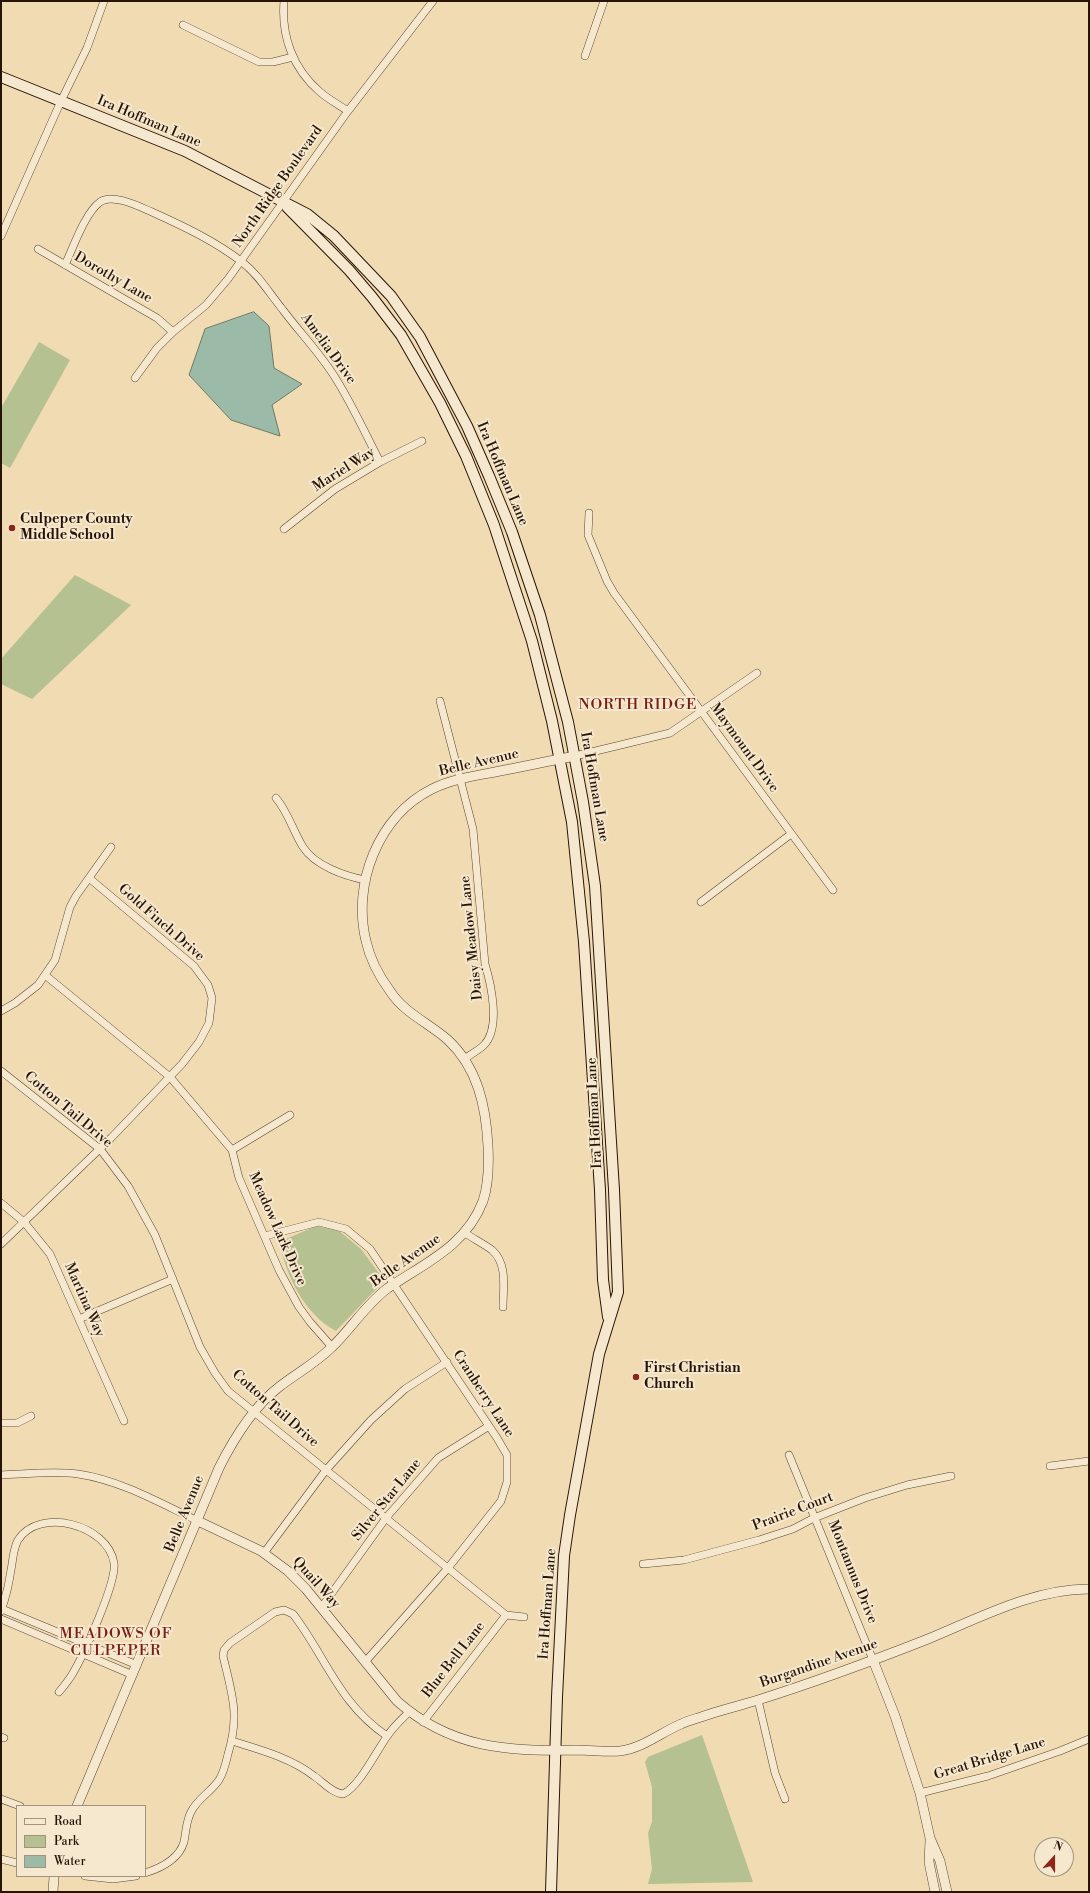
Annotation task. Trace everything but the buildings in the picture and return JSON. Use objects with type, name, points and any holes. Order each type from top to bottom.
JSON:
[{"type":"main road","name":"Ira Hoffman Lane","points":[[1,77],[185,151],[307,214],[334,236],[391,296],[420,337],[467,426],[512,532],[540,615],[568,722],[575,756],[595,886],[614,1190],[618,1292],[599,1354],[569,1522],[561,1589],[551,1892]]},
{"type":"main road","name":"Ira Hoffman Lane","points":[[282,202],[349,270],[382,309],[401,335],[440,402],[460,442],[494,524],[532,641],[552,721],[572,822],[584,942],[599,1182],[603,1280],[608,1321]]},
{"type":"street","points":[[1,236],[61,101],[87,48],[104,1]]},
{"type":"street","points":[[284,1],[283,12],[286,37],[293,57],[304,76],[320,92],[348,112]]},
{"type":"street","name":"North Ridge Boulevard","points":[[135,378],[157,348],[173,332],[206,305],[241,261],[348,112],[432,1]]},
{"type":"street","points":[[585,56],[604,1]]},
{"type":"street","points":[[183,25],[259,62],[273,62],[293,57]]},
{"type":"street","name":"Amelia Drive","points":[[65,265],[86,220],[101,201],[110,199],[128,202],[183,226],[241,261],[257,275],[336,378],[380,462]]},
{"type":"street","name":"Dorothy Lane","points":[[38,249],[157,318],[173,332]]},
{"type":"street","name":"Mariel Way","points":[[284,529],[335,489],[380,462],[422,441]]},
{"type":"street","name":"Maymount Drive","points":[[589,513],[588,535],[610,587],[833,890]]},
{"type":"street","name":"Belle Avenue","points":[[77,1805],[226,1455],[254,1413],[277,1388],[310,1366],[332,1348],[372,1302],[395,1285],[436,1259],[465,1233],[475,1218],[484,1198],[489,1167],[487,1121],[476,1082],[464,1059],[447,1039],[398,1001],[376,968],[366,942],[362,911],[365,880],[377,845],[383,835],[404,810],[430,790],[461,779],[575,756],[664,735],[677,729],[757,673]]},
{"type":"street","name":"Daisy Meadow Lane","points":[[440,702],[473,829],[478,878],[480,921],[485,964],[491,983],[493,1011],[492,1030],[485,1044],[464,1059]]},
{"type":"street","points":[[276,798],[282,806],[304,849],[322,864],[347,876],[365,880]]},
{"type":"street","points":[[701,902],[791,834]]},
{"type":"street","points":[[1,1010],[27,994],[38,985],[45,975],[55,960],[70,907],[111,847]]},
{"type":"street","name":"Gold Finch Drive","points":[[1,1244],[100,1149],[170,1077],[199,1042],[209,1023],[212,998],[208,985],[194,966],[89,878]]},
{"type":"street","name":"Meadow Lark Drive","points":[[45,975],[170,1077],[232,1150],[239,1178],[279,1270],[299,1307],[332,1348]]},
{"type":"street","name":"Cotton Tail Drive","points":[[1,1071],[100,1149],[128,1186],[155,1235],[200,1347],[215,1374],[228,1391],[506,1615]]},
{"type":"street","points":[[232,1150],[290,1115]]},
{"type":"street","name":"Martina Way","points":[[1,1202],[24,1222],[50,1254],[124,1421]]},
{"type":"street","name":"Cranberry Lane","points":[[265,1236],[318,1222],[346,1229],[370,1249],[447,1362],[507,1455],[507,1482],[501,1501],[448,1568],[365,1662]]},
{"type":"street","points":[[465,1233],[492,1251],[500,1261],[504,1277],[503,1307]]},
{"type":"street","points":[[79,1319],[173,1279]]},
{"type":"street","points":[[264,1553],[326,1470],[371,1420],[405,1389],[447,1362]]},
{"type":"street","points":[[1,1423],[17,1423],[32,1416]]},
{"type":"street","name":"Silver Star Lane","points":[[321,1608],[386,1518],[438,1458],[489,1426]]},
{"type":"street","name":"Montannus Drive","points":[[789,1455],[895,1716],[920,1793],[930,1838],[940,1861],[948,1892]]},
{"type":"street","points":[[1050,1466],[1089,1461]]},
{"type":"street","name":"Quail Way","points":[[1,1475],[60,1473],[94,1477],[111,1482],[150,1498],[264,1553],[301,1583],[397,1701],[423,1722],[448,1734],[482,1745],[556,1751]]},
{"type":"street","name":"Prairie Court","points":[[643,1564],[684,1560],[793,1529],[814,1518],[865,1498],[907,1485],[951,1476]]},
{"type":"street","points":[[59,1692],[71,1676],[82,1653],[86,1644],[105,1601],[114,1572],[114,1563],[108,1547],[96,1535],[82,1529],[50,1521],[36,1524],[23,1534],[14,1549],[11,1570],[1,1610],[86,1644],[137,1665]]},
{"type":"street","name":"Burgandine Avenue","points":[[556,1751],[621,1751],[641,1746],[680,1724],[758,1700],[873,1660],[1024,1600],[1054,1592],[1089,1589]]},
{"type":"street","points":[[146,1873],[161,1867],[170,1861],[181,1848],[189,1814],[217,1782],[222,1774],[232,1741],[235,1720],[235,1709],[223,1656],[224,1650],[230,1643],[275,1612],[284,1610],[289,1611],[295,1617],[319,1656],[354,1707],[374,1727],[388,1736]]},
{"type":"street","points":[[506,1615],[524,1617]]},
{"type":"street","name":"Blue Bell Lane","points":[[423,1722],[506,1615]]},
{"type":"street","points":[[1,1619],[133,1675]]},
{"type":"street","points":[[758,1700],[775,1773],[785,1799]]},
{"type":"street","points":[[232,1741],[257,1748],[296,1764],[334,1792],[342,1794],[350,1790],[367,1768],[388,1736],[409,1712]]},
{"type":"street","name":"Great Bridge Lane","points":[[920,1793],[988,1776],[1060,1751],[1089,1739]]},
{"type":"street","points":[[1,1799],[17,1805]]},
{"type":"street","name":"Montannus Drive","points":[[930,1838],[929,1862],[935,1892]]},
{"type":"street","points":[[1,1859],[16,1863]]},
{"type":"street","points":[[53,1892],[54,1877]]},
{"type":"street","points":[[94,1877],[113,1879],[128,1877]]},
{"type":"green space","points":[[39,342],[70,360],[10,468],[1,463],[1,408]]},
{"type":"green space","points":[[75,575],[131,605],[32,699],[1,684],[1,659]]},
{"type":"green space","points":[[316,1226],[338,1230],[361,1249],[381,1276],[381,1284],[336,1331],[315,1315],[298,1293],[282,1255],[279,1242]]},
{"type":"green space","points":[[702,1735],[753,1882],[648,1884],[652,1869],[648,1833],[652,1822],[652,1787],[645,1762],[648,1757]]},
{"type":"water","points":[[254,312],[269,326],[274,368],[302,384],[272,405],[280,436],[231,420],[189,375],[205,329]]},
{"type":"place","name":"Culpeper County Middle School","points":[[12,528]]},
{"type":"place","name":"First Christian Church","points":[[636,1377]]},
{"type":"district","name":"NORTH RIDGE","points":[[638,705]]},
{"type":"district","name":"MEADOWS OF CULPEPER","points":[[116,1642]]}]
